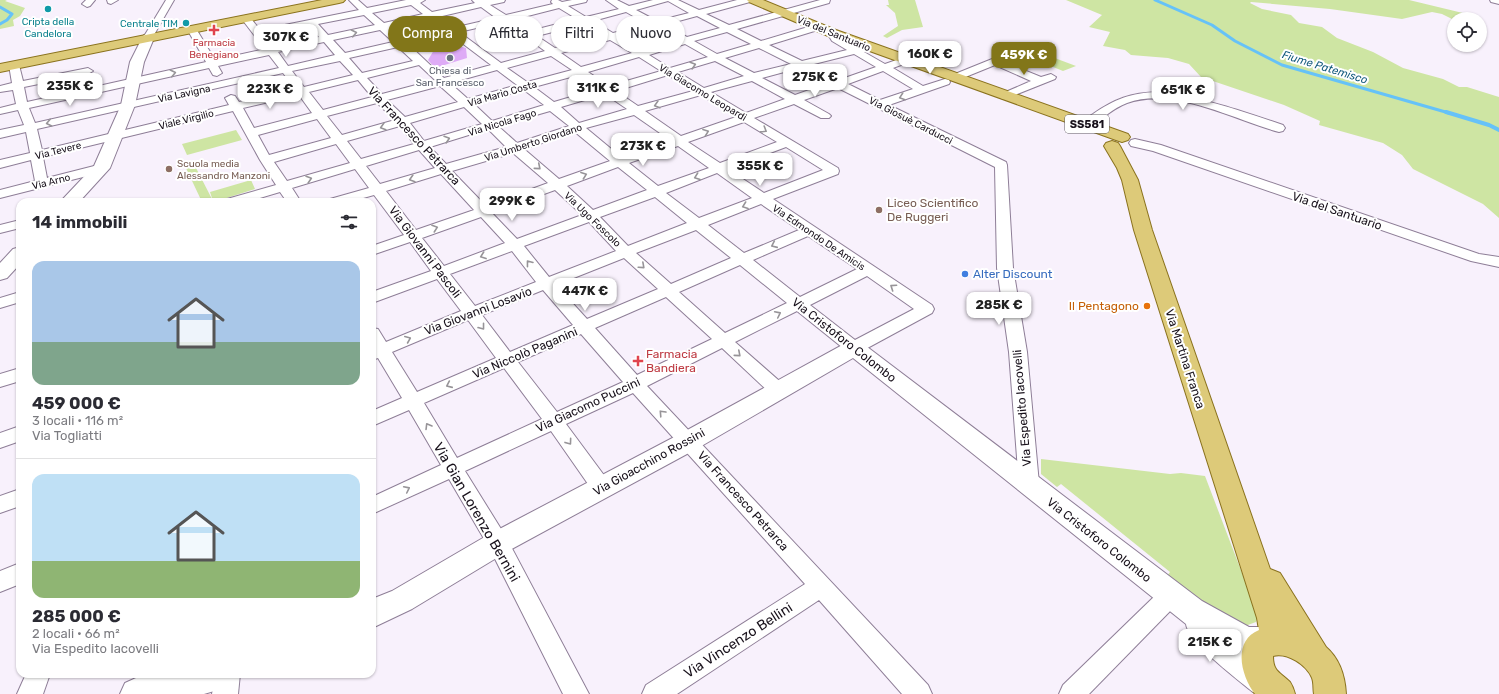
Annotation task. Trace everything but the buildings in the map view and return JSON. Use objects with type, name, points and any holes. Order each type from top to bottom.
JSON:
[{"type":"main road","points":[[0,68],[339,0]]},
{"type":"main road","name":"Via del Santuario","points":[[753,0],[832,33],[905,60],[950,80],[1005,96],[1086,124],[1124,147]]},
{"type":"main road","name":"Via del Santuario","points":[[1051,112],[1124,147]]},
{"type":"main road","name":"Via Martina Franca","points":[[1124,147],[1142,230],[1272,618],[1271,641]]},
{"type":"main road","name":"Via Martina Franca","points":[[1250,549],[1330,680]]},
{"type":"main road","points":[[1272,687],[1258,671],[1256,653],[1260,646],[1271,641],[1296,645],[1330,680]]},
{"type":"street","points":[[73,198],[102,168],[128,105],[135,81],[137,62],[148,38],[170,0]]},
{"type":"street","name":"Via Ugo Foscolo","points":[[353,0],[388,30]]},
{"type":"street","points":[[430,16],[479,2],[501,0]]},
{"type":"street","name":"Via Lavigna","points":[[515,16],[556,3],[583,0]]},
{"type":"street","points":[[610,0],[640,16]]},
{"type":"street","points":[[600,16],[664,0]]},
{"type":"street","name":"Via Giosuè Carducci","points":[[671,0],[1001,165]]},
{"type":"street","points":[[685,17],[747,0]]},
{"type":"street","points":[[1494,0],[1499,1]]},
{"type":"street","points":[[257,34],[414,1]]},
{"type":"street","name":"Via Cristoforo Colombo","points":[[414,1],[430,16]]},
{"type":"street","name":"Via Mario Costa","points":[[266,160],[824,1]]},
{"type":"street","name":"Via Edmondo De Amicis","points":[[479,2],[500,16]]},
{"type":"street","name":"Via Giacomo Leopardi","points":[[556,3],[578,16]]},
{"type":"street","name":"Via Francesco Petrarca","points":[[290,10],[326,39],[402,121],[422,146],[515,245],[546,284],[635,384],[689,441],[919,694]]},
{"type":"street","name":"Via Giovanni Pascoli","points":[[246,18],[300,90],[340,139],[357,164],[378,189],[412,236],[554,421],[602,488]]},
{"type":"street","points":[[0,111],[388,25]]},
{"type":"street","name":"Via Lavigna","points":[[467,28],[475,26]]},
{"type":"street","name":"Via Nicola Fago","points":[[245,198],[818,27]]},
{"type":"street","points":[[192,29],[266,160],[292,198]]},
{"type":"street","name":"Via Giacomo Leopardi","points":[[608,33],[669,72],[833,171]]},
{"type":"street","points":[[832,33],[835,39],[923,90]]},
{"type":"street","points":[[608,37],[616,35]]},
{"type":"street","points":[[686,40],[825,116]]},
{"type":"street","name":"Via Cristoforo Colombo","points":[[467,44],[553,107],[696,224],[1181,603],[1246,641],[1271,641]]},
{"type":"street","name":"Via Lavigna","points":[[0,134],[388,46]]},
{"type":"street","name":"Via Umberto Giordano","points":[[348,198],[515,148],[578,127],[870,47]]},
{"type":"street","points":[[880,104],[923,90],[996,62],[1006,57],[1010,50]]},
{"type":"street","points":[[80,52],[95,90]]},
{"type":"street","name":"Via Ugo Foscolo","points":[[410,52],[442,82],[468,103],[515,148],[558,184],[626,252],[722,341],[778,390]]},
{"type":"street","points":[[510,52],[523,61]]},
{"type":"street","points":[[251,133],[554,52]]},
{"type":"street","name":"Via Edmondo De Amicis","points":[[554,52],[682,141],[719,169],[926,309]]},
{"type":"street","points":[[376,250],[905,60]]},
{"type":"street","name":"Viale Virgilio","points":[[116,136],[420,62]]},
{"type":"street","points":[[996,62],[1040,81]]},
{"type":"street","points":[[14,65],[22,106],[31,127],[42,184]]},
{"type":"street","points":[[0,89],[88,71]]},
{"type":"street","points":[[1005,96],[1051,76]]},
{"type":"street","points":[[1086,124],[1122,101],[1143,96],[1153,96],[1189,100],[1279,128]]},
{"type":"street","name":"Via Tevere","points":[[0,164],[116,136]]},
{"type":"street","points":[[376,296],[786,143]]},
{"type":"street","name":"Via del Santuario","points":[[1124,147],[1177,156],[1476,258],[1499,262]]},
{"type":"street","name":"Via Espedito Iacovelli","points":[[1001,165],[1006,268],[1018,352],[1029,484]]},
{"type":"street","name":"Via Arno","points":[[0,194],[102,168]]},
{"type":"street","name":"Via Giovanni Losavio","points":[[377,352],[471,313],[833,171]]},
{"type":"street","points":[[0,229],[16,225]]},
{"type":"street","name":"Via Niccolò Paganini","points":[[376,417],[506,359],[585,327],[810,230]]},
{"type":"street","name":"Via Giacomo Puccini","points":[[376,504],[452,467],[635,384],[867,270]]},
{"type":"street","points":[[0,303],[16,298]]},
{"type":"street","name":"Via Gioacchino Rossini","points":[[376,612],[402,600],[498,543],[689,441],[778,390],[926,309]]},
{"type":"street","name":"Via Gian Lorenzo Bernini","points":[[377,352],[413,401],[498,543],[576,694]]},
{"type":"street","points":[[0,381],[16,375]]},
{"type":"street","points":[[0,441],[16,435]]},
{"type":"street","points":[[0,505],[16,498]]},
{"type":"street","points":[[0,582],[16,575]]},
{"type":"street","name":"Via Vincenzo Bellini","points":[[655,694],[820,586]]},
{"type":"street","points":[[1072,694],[1181,603]]},
{"type":"street","name":"Via Cristoforo Colombo","points":[[1181,603],[1210,635],[1272,687]]},
{"type":"street","points":[[30,694],[36,678]]},
{"type":"street","points":[[136,694],[206,678]]},
{"type":"street","points":[[225,694],[227,678]]},
{"type":"green space","points":[[0,0],[7,0],[5,1],[25,8],[20,16],[13,20],[14,26],[0,29]]},
{"type":"green space","points":[[888,0],[915,0],[923,27],[902,30],[887,38],[883,36],[898,26],[895,13],[886,5],[889,5]]},
{"type":"green space","points":[[1066,0],[1409,0],[1459,12],[1447,12],[1447,16],[1432,12],[1402,19],[1330,9],[1250,3],[1262,9],[1291,15],[1299,23],[1322,27],[1337,38],[1373,52],[1403,68],[1443,79],[1459,87],[1467,87],[1499,97],[1499,218],[1483,204],[1413,169],[1402,155],[1383,143],[1319,125],[1320,121],[1284,105],[1201,77],[1189,64],[1168,58],[1131,55],[1125,50],[1103,46],[1110,32],[1089,27],[1102,15]]},
{"type":"green space","points":[[1044,54],[1076,66],[1063,71],[1031,58]]},
{"type":"green space","points":[[236,130],[242,140],[187,155],[182,144]]},
{"type":"green space","points":[[194,164],[211,198],[200,198],[185,166]]},
{"type":"green space","points":[[251,180],[255,189],[227,198],[212,198],[210,192]]},
{"type":"green space","points":[[1041,459],[1170,474],[1181,473],[1205,476],[1258,615],[1256,622],[1245,626],[1234,625],[1167,576],[1170,572],[1061,484],[1057,487],[1041,474]]},
{"type":"waterway","name":"Fiume Patemisco","points":[[1155,0],[1212,25],[1235,41],[1282,65],[1449,113]]},
{"type":"waterway","points":[[0,7],[12,14],[7,20],[0,24]]},
{"type":"waterway","name":"Fiume Patemisco","points":[[1446,112],[1489,125],[1499,130]]},
{"type":"place","name":"Cripta della Candelora","points":[[48,9]]},
{"type":"place","name":"Centrale TIM","points":[[186,23]]},
{"type":"place","name":"Farmacia Benegiano","points":[[214,30]]},
{"type":"place","name":"Chiesa di San Francesco","points":[[450,58]]},
{"type":"place","name":"Scuola media Alessandro Manzoni","points":[[169,169]]},
{"type":"place","name":"Liceo Scientifico De Ruggeri","points":[[879,210]]},
{"type":"place","name":"Alter Discount","points":[[965,274]]},
{"type":"place","name":"Il Pentagono","points":[[1147,306]]},
{"type":"place","name":"Farmacia Bandiera","points":[[638,361]]}]
